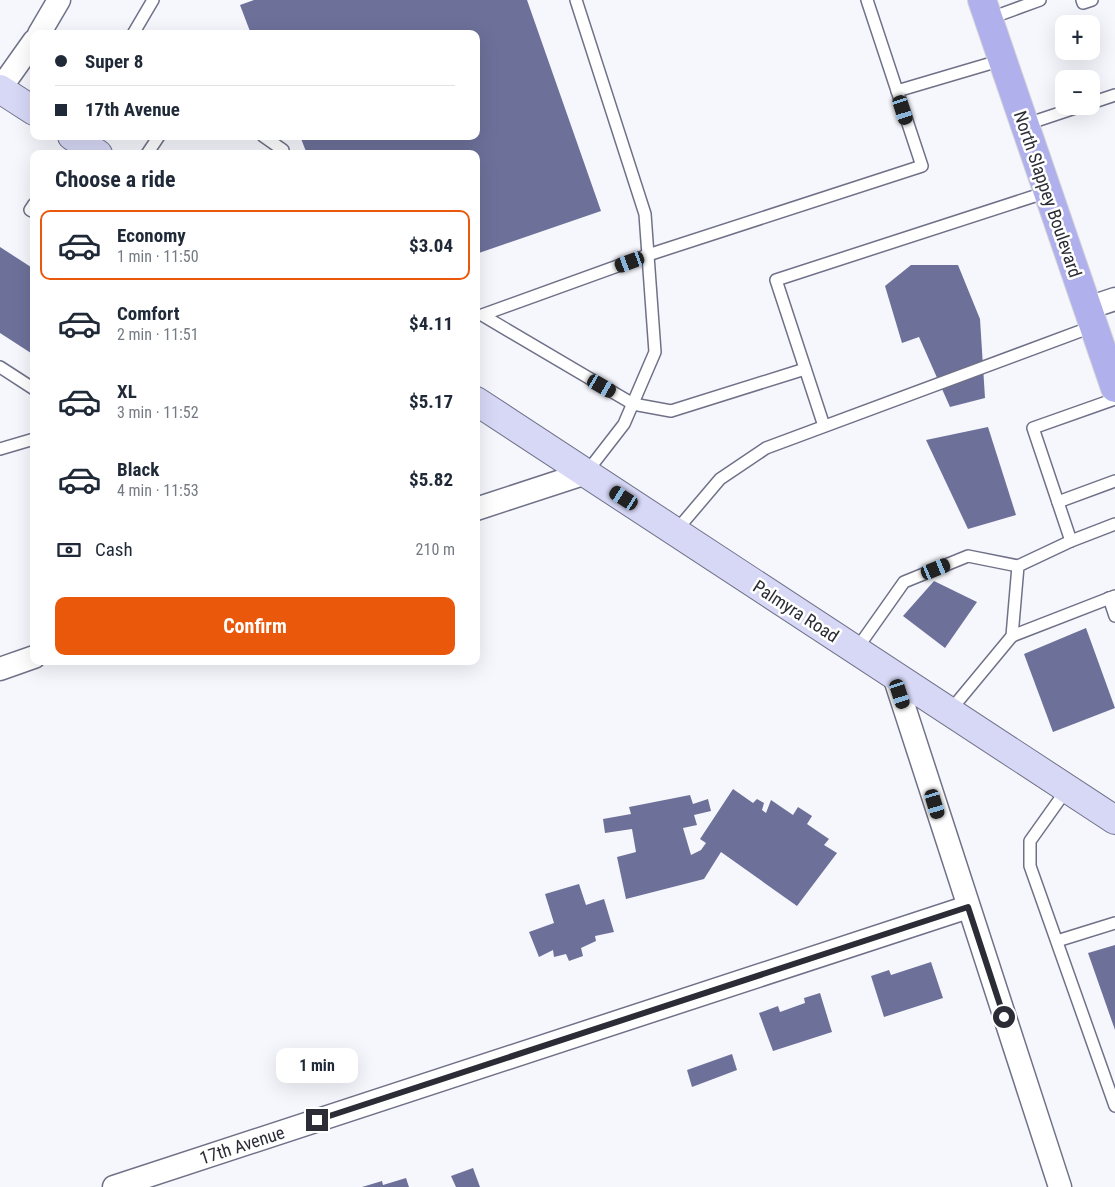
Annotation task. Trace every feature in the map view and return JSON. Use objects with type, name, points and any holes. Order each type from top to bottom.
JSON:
[{"type":"main road","name":"North Slappey Boulevard","points":[[985,10],[1115,388]]},
{"type":"main road","points":[[0,89],[30,108]]},
{"type":"main road","name":"Palmyra Road","points":[[480,404],[1066,789],[1108,813]]},
{"type":"street","points":[[41,30],[59,0]]},
{"type":"street","points":[[0,89],[30,47]]},
{"type":"street","points":[[1091,317],[1115,299]]},
{"type":"street","points":[[480,507],[586,473]]},
{"type":"street","points":[[0,669],[30,658]]},
{"type":"street","points":[[894,676],[1060,1187]]},
{"type":"street","name":"17th Avenue","points":[[114,1187],[968,907]]},
{"type":"lane","points":[[135,30],[153,0]]},
{"type":"lane","points":[[576,0],[646,214],[655,352],[624,424],[586,473]]},
{"type":"lane","points":[[805,369],[670,411],[633,404],[482,315],[648,256],[922,166],[867,0]]},
{"type":"lane","points":[[985,10],[1040,0]]},
{"type":"lane","points":[[897,91],[1002,60]]},
{"type":"lane","points":[[1100,100],[1115,95]]},
{"type":"lane","points":[[1024,125],[1055,115]]},
{"type":"lane","points":[[269,140],[282,150]]},
{"type":"lane","points":[[824,426],[776,280],[1047,192]]},
{"type":"lane","points":[[675,532],[720,479],[766,448],[1091,317]]},
{"type":"lane","points":[[0,367],[30,386]]},
{"type":"lane","points":[[1071,541],[1033,428],[1115,399]]},
{"type":"lane","points":[[0,449],[30,440]]},
{"type":"lane","points":[[1058,502],[1115,481]]},
{"type":"lane","points":[[856,650],[904,582],[968,556],[1018,566],[1071,541],[1115,524]]},
{"type":"lane","points":[[1012,636],[1018,566]]},
{"type":"lane","points":[[949,712],[1012,636],[1112,597],[1115,616]]},
{"type":"lane","points":[[1066,789],[1030,841],[1030,866],[1115,1106]]},
{"type":"lane","points":[[1057,941],[1115,923]]},
{"type":"building","points":[[254,0],[527,0],[601,211],[480,253],[480,150],[305,150],[302,140],[480,140],[480,30],[249,30],[240,5]]},
{"type":"building","points":[[0,247],[30,266],[30,352],[0,333]]},
{"type":"building","points":[[911,265],[958,265],[980,319],[985,398],[950,407],[919,337],[902,343],[885,286]]},
{"type":"building","points":[[988,427],[1016,515],[968,529],[926,440]]},
{"type":"building","points":[[934,581],[977,602],[945,648],[903,616]]},
{"type":"building","points":[[1086,628],[1115,708],[1053,732],[1024,654]]},
{"type":"building","points":[[733,789],[753,803],[757,799],[764,803],[762,810],[766,813],[771,800],[793,815],[798,807],[812,816],[807,824],[829,839],[824,845],[837,853],[797,906],[721,852],[704,879],[626,899],[617,857],[636,852],[632,829],[605,833],[603,819],[631,814],[629,807],[690,795],[693,804],[708,799],[711,811],[694,815],[697,825],[683,828],[691,855],[701,850],[706,843],[700,839]]},
{"type":"building","points":[[579,884],[586,905],[604,899],[614,932],[595,936],[596,941],[581,948],[583,956],[569,961],[566,954],[554,957],[553,950],[539,957],[529,932],[554,923],[545,894]]},
{"type":"building","points":[[1115,945],[1115,1030],[1088,953]]},
{"type":"building","points":[[931,962],[943,998],[884,1017],[871,976],[889,970],[891,975]]},
{"type":"building","points":[[820,993],[832,1032],[773,1051],[759,1013],[778,1006],[780,1012],[805,1003],[804,998]]},
{"type":"building","points":[[732,1054],[737,1070],[692,1087],[687,1070]]},
{"type":"building","points":[[473,1168],[480,1187],[456,1187],[451,1176]]},
{"type":"building","points":[[406,1178],[409,1187],[362,1187],[382,1181],[383,1185]]},
{"type":"route","points":[[317,1120],[968,907],[1004,1017]]}]
